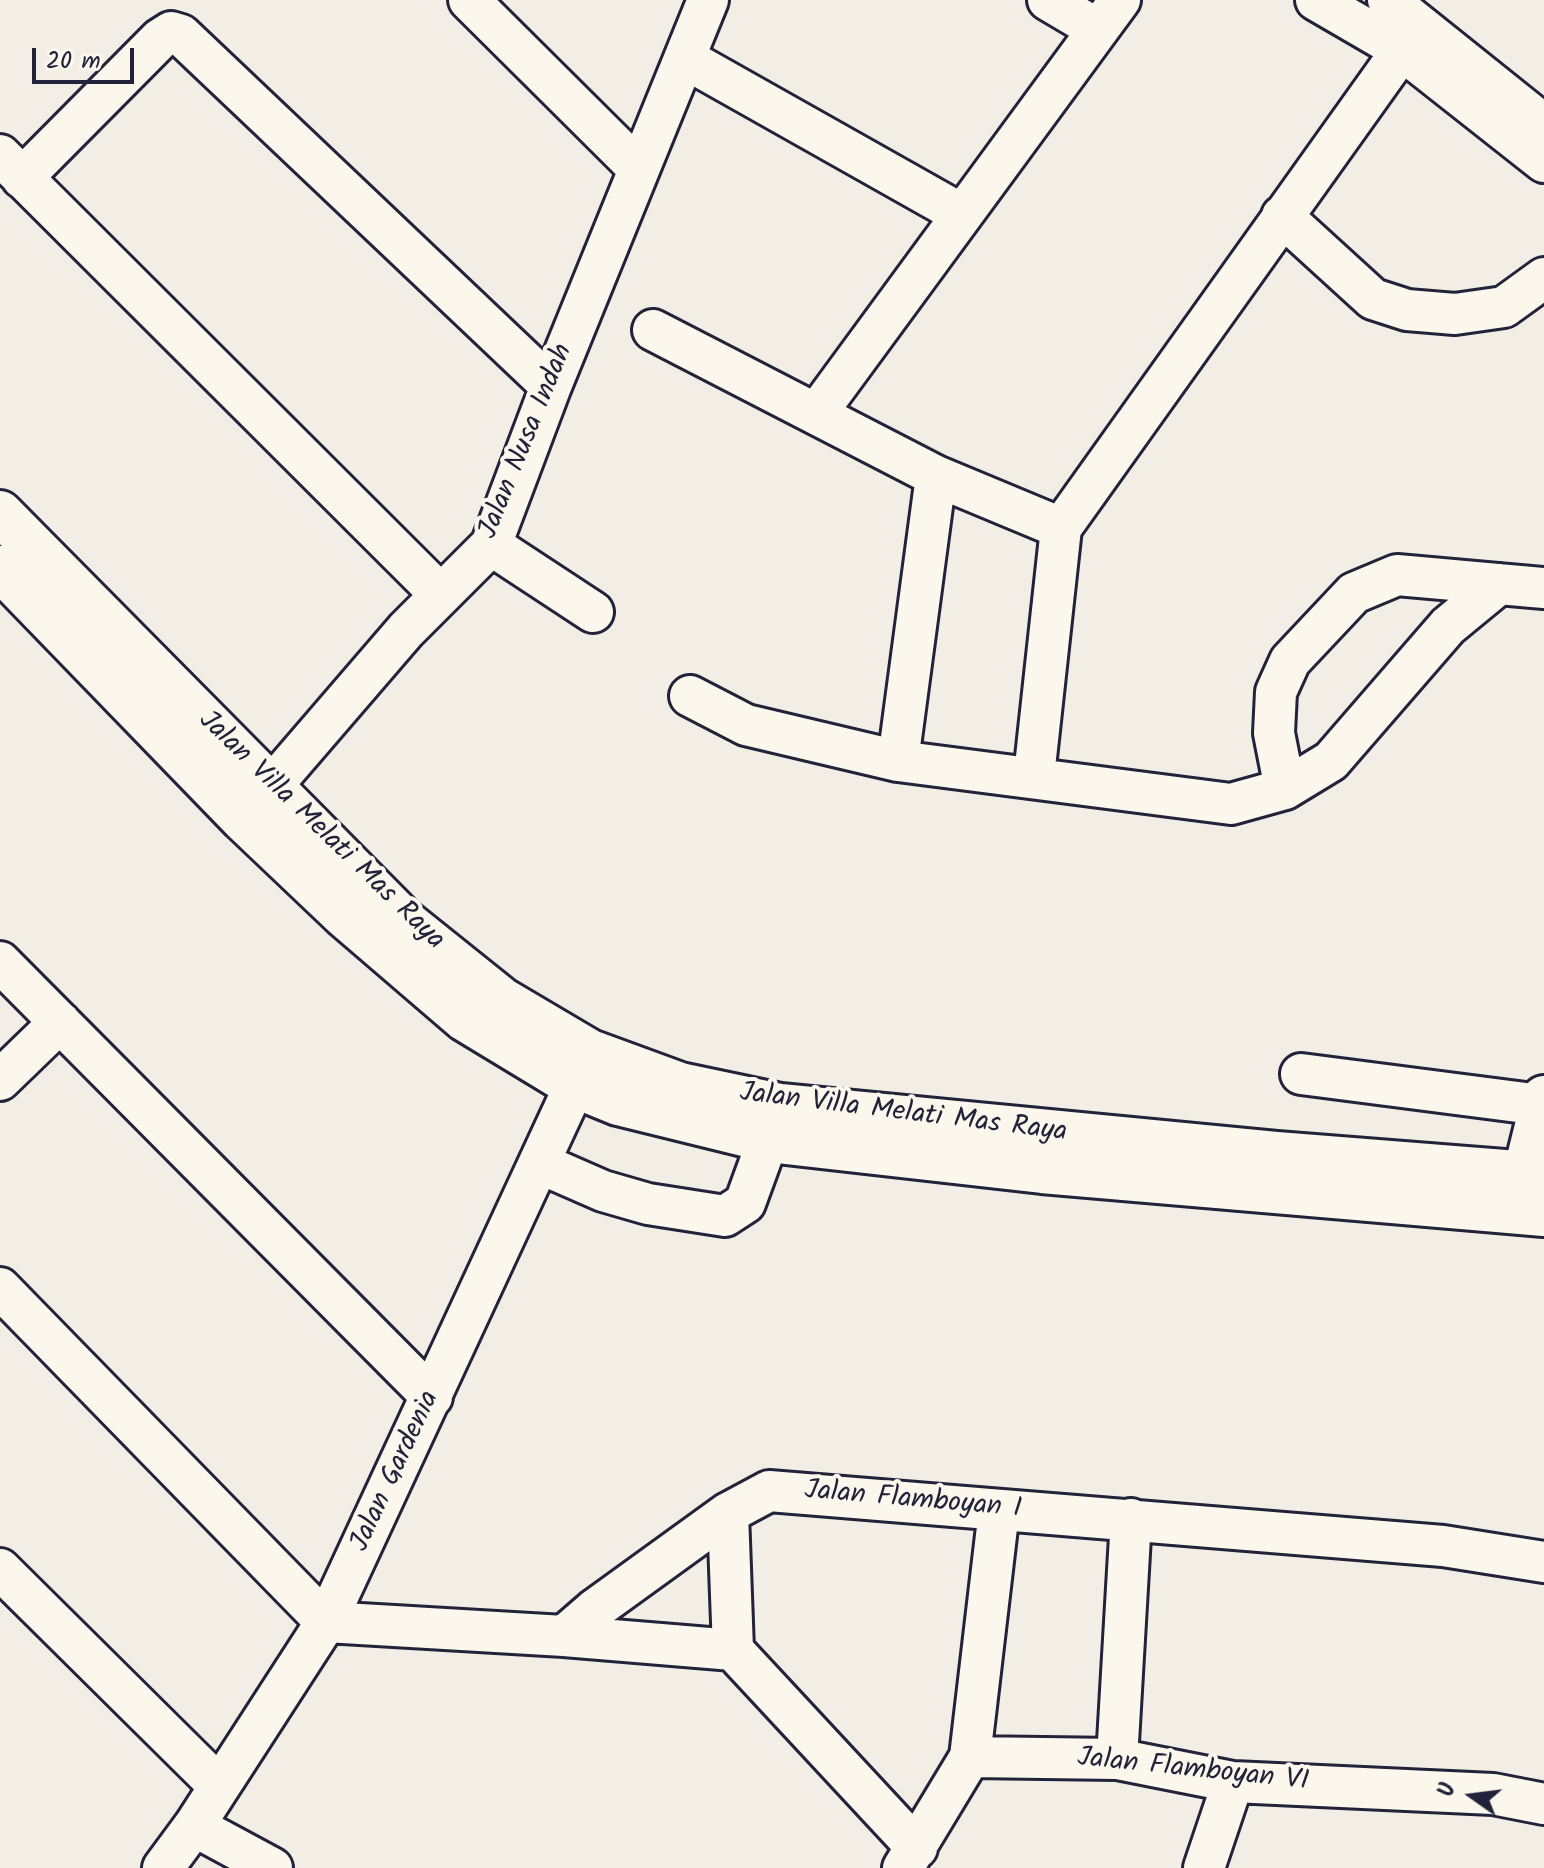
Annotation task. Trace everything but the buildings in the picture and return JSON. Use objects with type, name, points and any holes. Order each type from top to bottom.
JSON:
[{"type":"street","points":[[469,0],[638,168]]},
{"type":"street","name":"Jalan Nusa Indah","points":[[257,804],[440,594],[491,545],[551,386],[708,0]]},
{"type":"street","points":[[816,414],[1108,14],[1048,0]]},
{"type":"street","points":[[1316,0],[1402,50],[1544,162]]},
{"type":"street","points":[[1388,0],[1544,125]]},
{"type":"street","points":[[440,594],[11,166],[160,39],[171,32],[181,35],[551,386]]},
{"type":"street","points":[[1034,776],[1061,528],[1402,50]]},
{"type":"street","points":[[686,59],[961,214]]},
{"type":"street","points":[[1282,216],[1373,299],[1407,310],[1455,314],[1504,307],[1544,278]]},
{"type":"street","points":[[653,330],[936,476],[1061,528]]},
{"type":"street","points":[[898,761],[936,476]]},
{"type":"street","name":"Jalan Villa Melati Mas Raya","points":[[0,513],[257,804],[344,915],[465,1019],[582,1069],[780,1106],[1276,1154],[1533,1192]]},
{"type":"street","points":[[491,545],[593,612]]},
{"type":"street","name":"Jalan Villa Melati Mas Raya","points":[[0,568],[257,804]]},
{"type":"street","points":[[1285,789],[1274,733],[1276,692],[1290,661],[1354,593],[1397,575],[1544,588]]},
{"type":"street","points":[[690,696],[746,725],[898,761],[1034,776],[1231,804],[1285,789],[1331,761],[1448,626],[1499,584]]},
{"type":"street","points":[[0,962],[432,1397]]},
{"type":"street","points":[[0,1080],[60,1022]]},
{"type":"street","name":"Jalan Villa Melati Mas Raya","points":[[582,1069],[618,1103],[768,1140],[1042,1171],[1533,1192]]},
{"type":"street","name":"Jalan Gardenia","points":[[163,1868],[194,1826],[326,1622],[582,1069]]},
{"type":"street","points":[[1301,1074],[1543,1101],[1533,1192]]},
{"type":"street","points":[[539,1163],[603,1191],[648,1204],[725,1216],[745,1203],[768,1140]]},
{"type":"street","points":[[0,1288],[326,1622],[733,1650]]},
{"type":"street","name":"Jalan Flamboyan I","points":[[564,1636],[594,1610],[728,1513],[754,1496],[769,1491],[1443,1546],[1544,1562]]},
{"type":"street","points":[[728,1513],[733,1650],[910,1858],[970,1757],[999,1510]]},
{"type":"street","points":[[1117,1759],[1131,1519]]},
{"type":"street","points":[[0,1569],[219,1786]]},
{"type":"street","name":"Jalan Flamboyan VI","points":[[970,1757],[1117,1759],[1233,1782],[1493,1794],[1544,1804]]},
{"type":"street","points":[[1204,1868],[1233,1782]]},
{"type":"street","points":[[194,1826],[272,1868]]}]
